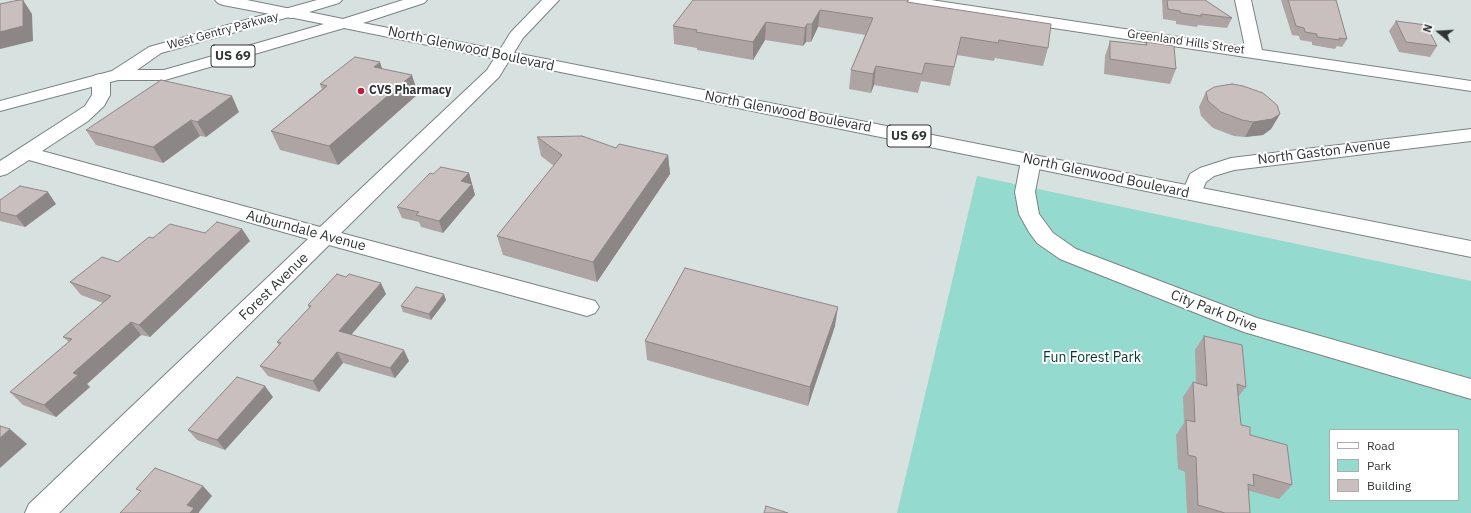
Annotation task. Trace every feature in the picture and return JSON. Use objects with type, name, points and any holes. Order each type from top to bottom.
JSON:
[{"type":"street","name":"North Glenwood Boulevard","points":[[223,0],[346,23],[503,56],[1471,249]]},
{"type":"street","name":"West Gentry Parkway","points":[[110,77],[155,50],[334,0]]},
{"type":"street","name":"West Gentry Parkway","points":[[0,106],[110,77],[165,76],[419,0]]},
{"type":"street","name":"Forest Avenue","points":[[39,513],[493,73],[517,35],[552,0]]},
{"type":"street","name":"Greenland Hills Street","points":[[900,0],[1471,86]]},
{"type":"street","points":[[1242,0],[1255,53]]},
{"type":"street","points":[[0,170],[82,117],[98,102],[110,77]]},
{"type":"street","name":"North Gaston Avenue","points":[[1192,193],[1197,178],[1207,172],[1231,164],[1471,135]]},
{"type":"street","name":"Auburndale Avenue","points":[[26,153],[587,307]]},
{"type":"street","name":"City Park Drive","points":[[1031,161],[1025,192],[1029,214],[1036,227],[1045,238],[1068,254],[1252,326],[1471,389]]},
{"type":"green space","name":"Fun Forest Park","points":[[977,176],[1471,281],[1471,513],[897,513]]},
{"type":"building","points":[[23,0],[23,26],[0,32],[0,4]]},
{"type":"building","points":[[693,0],[908,0],[907,2],[1051,24],[1048,48],[999,40],[998,43],[961,37],[954,67],[925,63],[922,74],[876,66],[873,74],[851,70],[873,18],[820,10],[812,24],[807,24],[805,28],[766,22],[753,42],[696,32],[697,30],[673,26]]},
{"type":"building","points":[[1167,0],[1205,0],[1232,18],[1181,13],[1180,11],[1168,9]]},
{"type":"building","points":[[1288,0],[1336,0],[1347,39],[1339,38],[1340,40],[1317,37],[1317,34],[1305,32],[1304,28],[1296,26]]},
{"type":"building","points":[[1396,21],[1426,25],[1437,46],[1406,42]]},
{"type":"building","points":[[1110,41],[1147,45],[1146,42],[1174,46],[1176,69],[1110,59]]},
{"type":"building","points":[[355,57],[380,62],[374,67],[412,75],[329,146],[271,131],[327,86],[320,84]]},
{"type":"building","points":[[161,80],[232,96],[197,122],[191,120],[153,147],[86,130]]},
{"type":"building","points":[[1232,84],[1263,93],[1277,105],[1280,114],[1272,119],[1253,122],[1242,120],[1221,112],[1208,101],[1206,92],[1214,87]]},
{"type":"building","points":[[582,136],[616,148],[619,144],[668,155],[593,262],[497,236],[562,155],[537,137]]},
{"type":"building","points":[[441,167],[469,173],[461,181],[472,184],[439,221],[416,215],[419,212],[397,207],[430,173],[433,174]]},
{"type":"building","points":[[20,186],[48,192],[16,216],[0,212],[0,200]]},
{"type":"building","points":[[217,222],[242,229],[139,325],[131,322],[73,373],[78,375],[44,405],[10,392],[72,339],[63,337],[111,296],[70,282],[102,257],[118,262],[149,237],[153,238],[170,224],[205,233]]},
{"type":"building","points":[[685,268],[838,307],[810,387],[645,341]]},
{"type":"building","points":[[337,274],[346,277],[349,274],[381,283],[339,331],[404,350],[390,368],[337,352],[313,381],[260,366],[281,343],[277,342],[311,306],[308,305]]},
{"type":"building","points":[[416,287],[444,294],[429,314],[401,306]]},
{"type":"building","points":[[1204,336],[1242,345],[1246,387],[1237,384],[1241,425],[1250,427],[1250,435],[1287,445],[1292,485],[1253,474],[1254,486],[1248,484],[1250,513],[1225,513],[1198,505],[1196,457],[1188,455],[1186,420],[1195,422],[1193,382],[1207,386]]},
{"type":"building","points":[[237,377],[265,386],[217,440],[188,430]]},
{"type":"building","points":[[0,426],[10,429],[0,438]]},
{"type":"building","points":[[155,468],[203,486],[187,505],[194,508],[190,513],[120,513],[141,491],[136,489]]},
{"type":"building","points":[[766,506],[788,513],[764,513]]},
{"type":"place","name":"CVS Pharmacy","points":[[361,91]]}]
